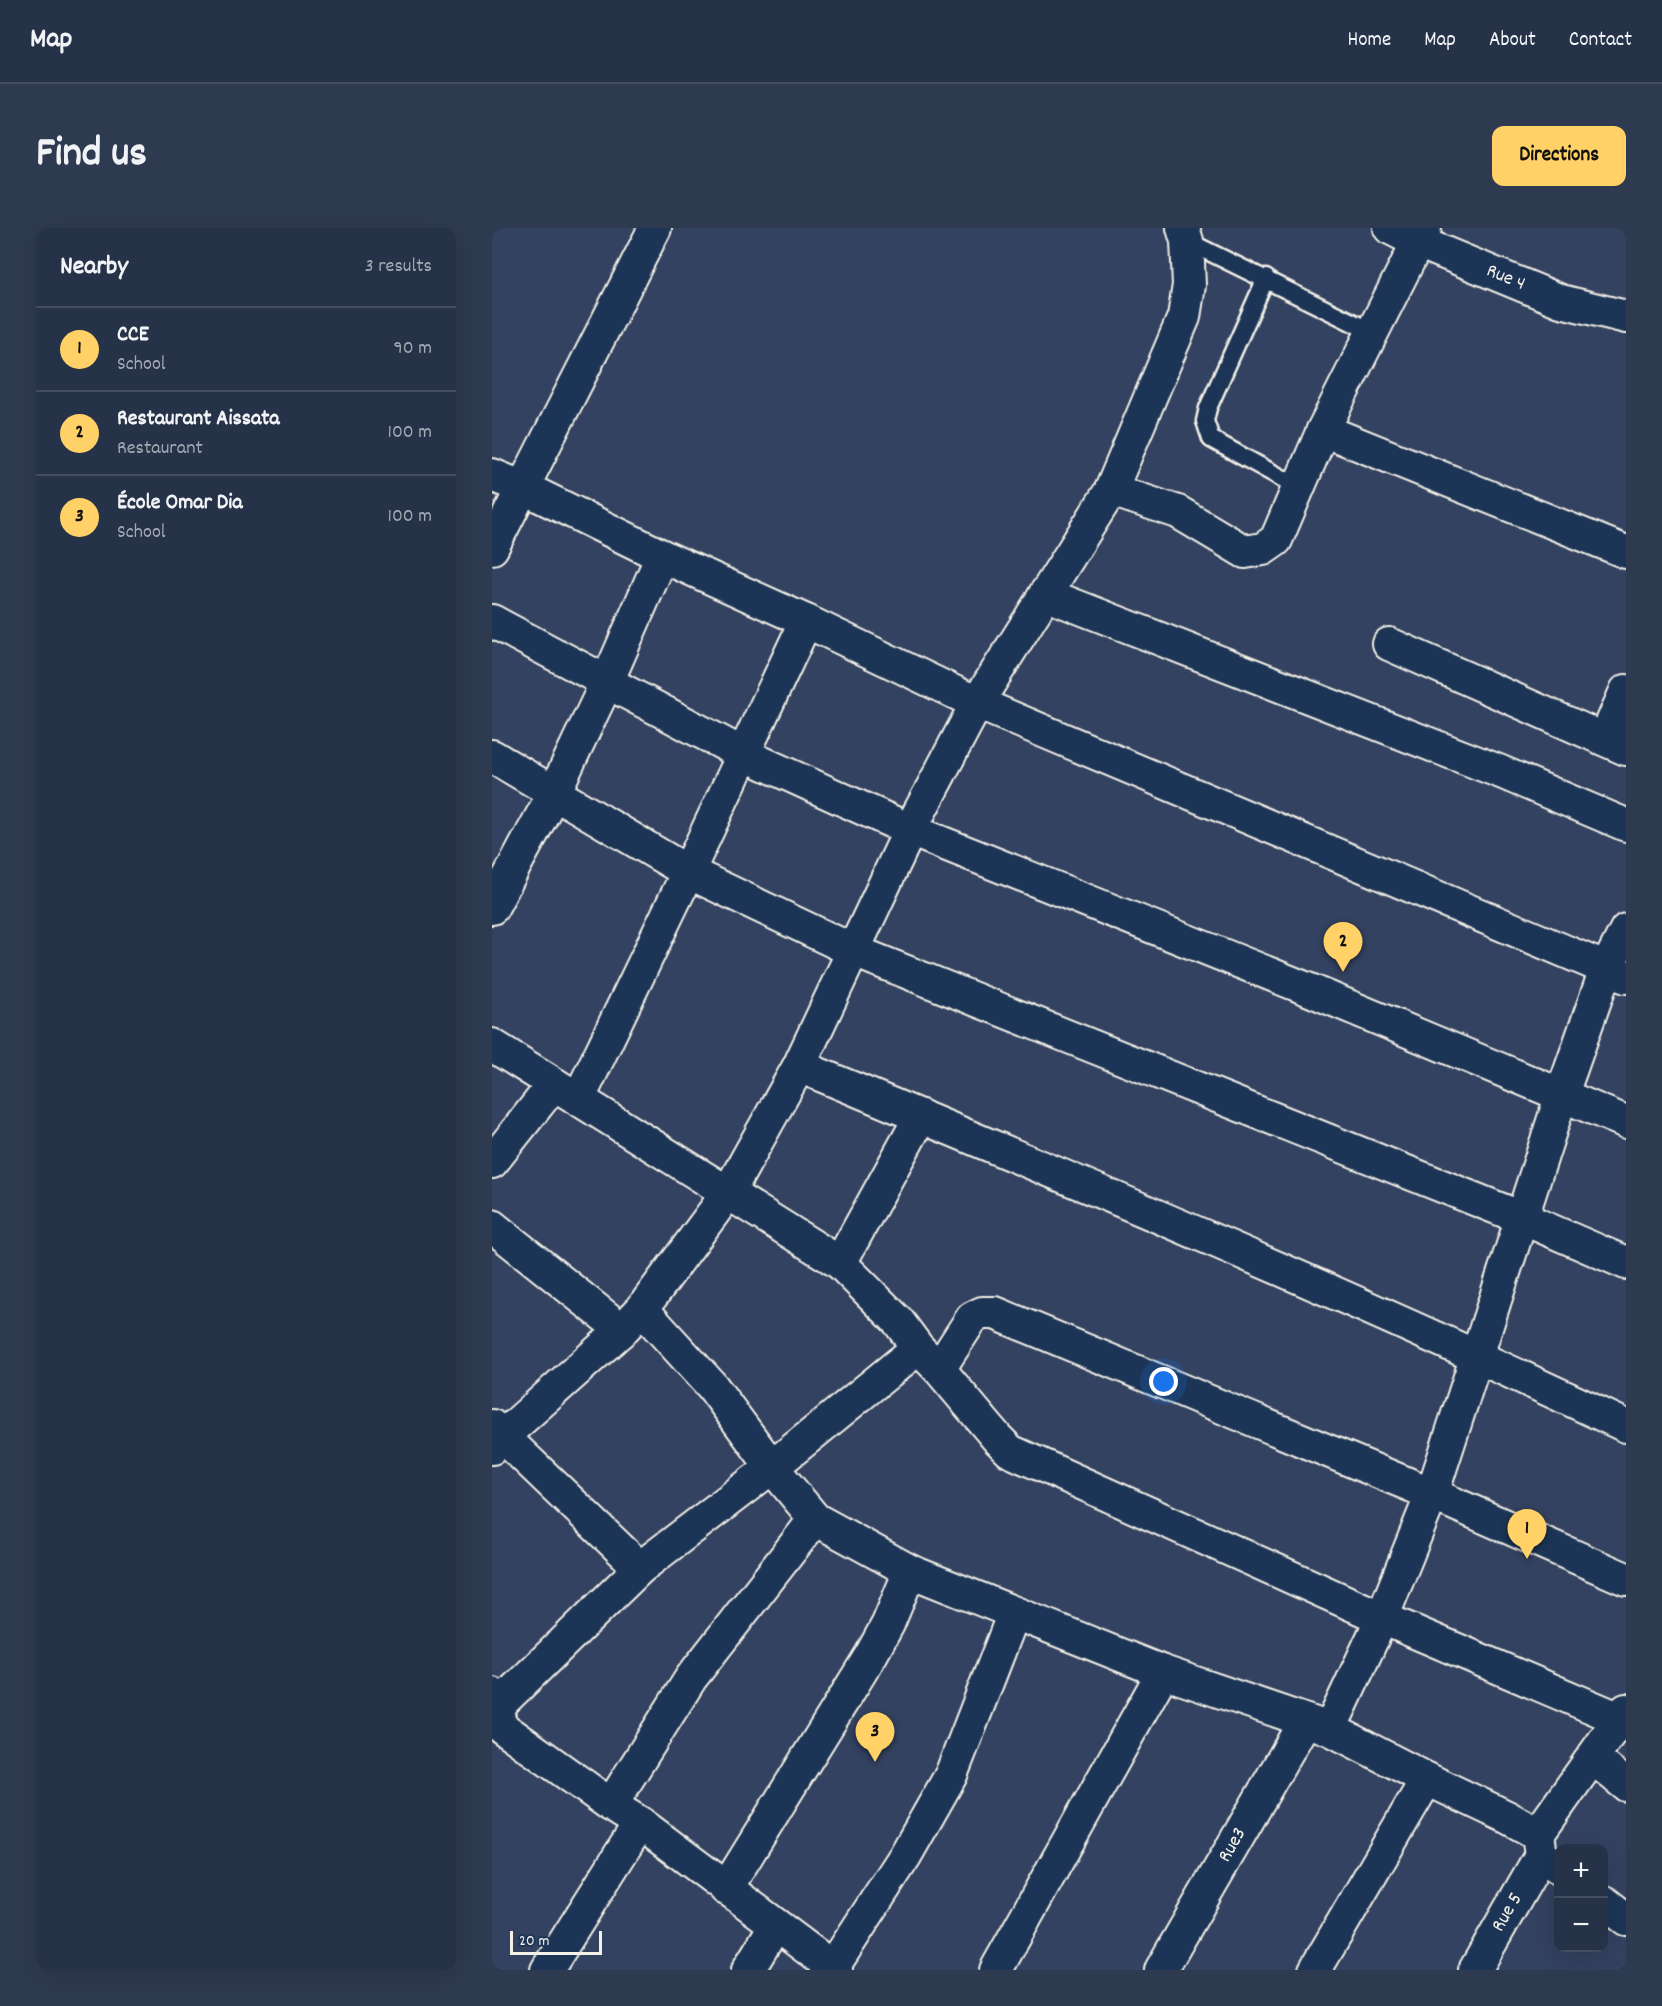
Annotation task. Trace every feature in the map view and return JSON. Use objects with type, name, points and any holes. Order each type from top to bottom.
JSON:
[{"type":"street","points":[[492,548],[655,228]]},
{"type":"street","name":"Rue 4","points":[[1390,228],[1421,235],[1561,301],[1626,317]]},
{"type":"street","points":[[640,1568],[496,1436],[632,1319],[728,1193],[799,1066],[910,830],[977,703],[1111,490],[1184,317],[1189,285],[1185,234]]},
{"type":"street","points":[[1111,490],[1178,512],[1245,552],[1263,549],[1276,540],[1323,430],[1421,235]]},
{"type":"street","points":[[1323,430],[1626,552]]},
{"type":"street","points":[[492,476],[524,488],[662,556],[806,621],[977,703],[1616,973]]},
{"type":"street","points":[[492,908],[554,793],[607,682],[662,556]]},
{"type":"street","points":[[1045,594],[1502,772],[1626,825]]},
{"type":"street","points":[[492,621],[743,754],[910,830],[1310,990],[1626,1122]]},
{"type":"street","points":[[492,1162],[567,1091],[688,872],[806,621]]},
{"type":"street","points":[[1389,644],[1616,744],[1626,691]]},
{"type":"street","points":[[492,756],[688,872],[854,951],[1522,1218],[1626,1263]]},
{"type":"street","name":"Rue3","points":[[1161,1970],[1317,1725],[1382,1618],[1432,1494],[1562,1094],[1616,973],[1626,930]]},
{"type":"street","points":[[492,1045],[840,1263],[898,1321],[1010,1451],[1382,1618],[1623,1715]]},
{"type":"street","points":[[799,1066],[1020,1156],[1478,1355],[1626,1426]]},
{"type":"street","points":[[840,1263],[921,1116]]},
{"type":"street","points":[[492,1226],[632,1319],[712,1386],[815,1520],[910,1571],[1163,1672],[1317,1725],[1507,1816],[1546,1852]]},
{"type":"street","points":[[1014,1613],[951,1775],[905,1856],[833,1969],[640,1823],[611,1805],[495,1712],[640,1568],[772,1467],[929,1358],[972,1318],[982,1313],[994,1313],[1432,1494],[1626,1579]]},
{"type":"street","points":[[611,1805],[691,1678],[815,1520]]},
{"type":"street","points":[[726,1889],[871,1654],[888,1624],[910,1571]]},
{"type":"street","points":[[996,1970],[1163,1672]]},
{"type":"street","name":"Rue 5","points":[[1475,1970],[1546,1852],[1593,1758],[1623,1715]]},
{"type":"street","points":[[1593,1758],[1626,1785]]},
{"type":"street","points":[[1315,1970],[1427,1779]]},
{"type":"street","points":[[547,1970],[640,1823]]},
{"type":"street","points":[[1608,1905],[1626,1919]]},
{"type":"street","points":[[748,1970],[775,1926]]},
{"type":"lane","points":[[1185,234],[1372,332]]},
{"type":"lane","points":[[1266,278],[1208,408],[1205,421],[1211,439],[1298,487]]},
{"type":"place","name":"Restaurant Aissata","points":[[1343,972]]},
{"type":"place","name":"CCE","points":[[1527,1559]]},
{"type":"place","name":"École Omar Dia","points":[[875,1762]]}]
